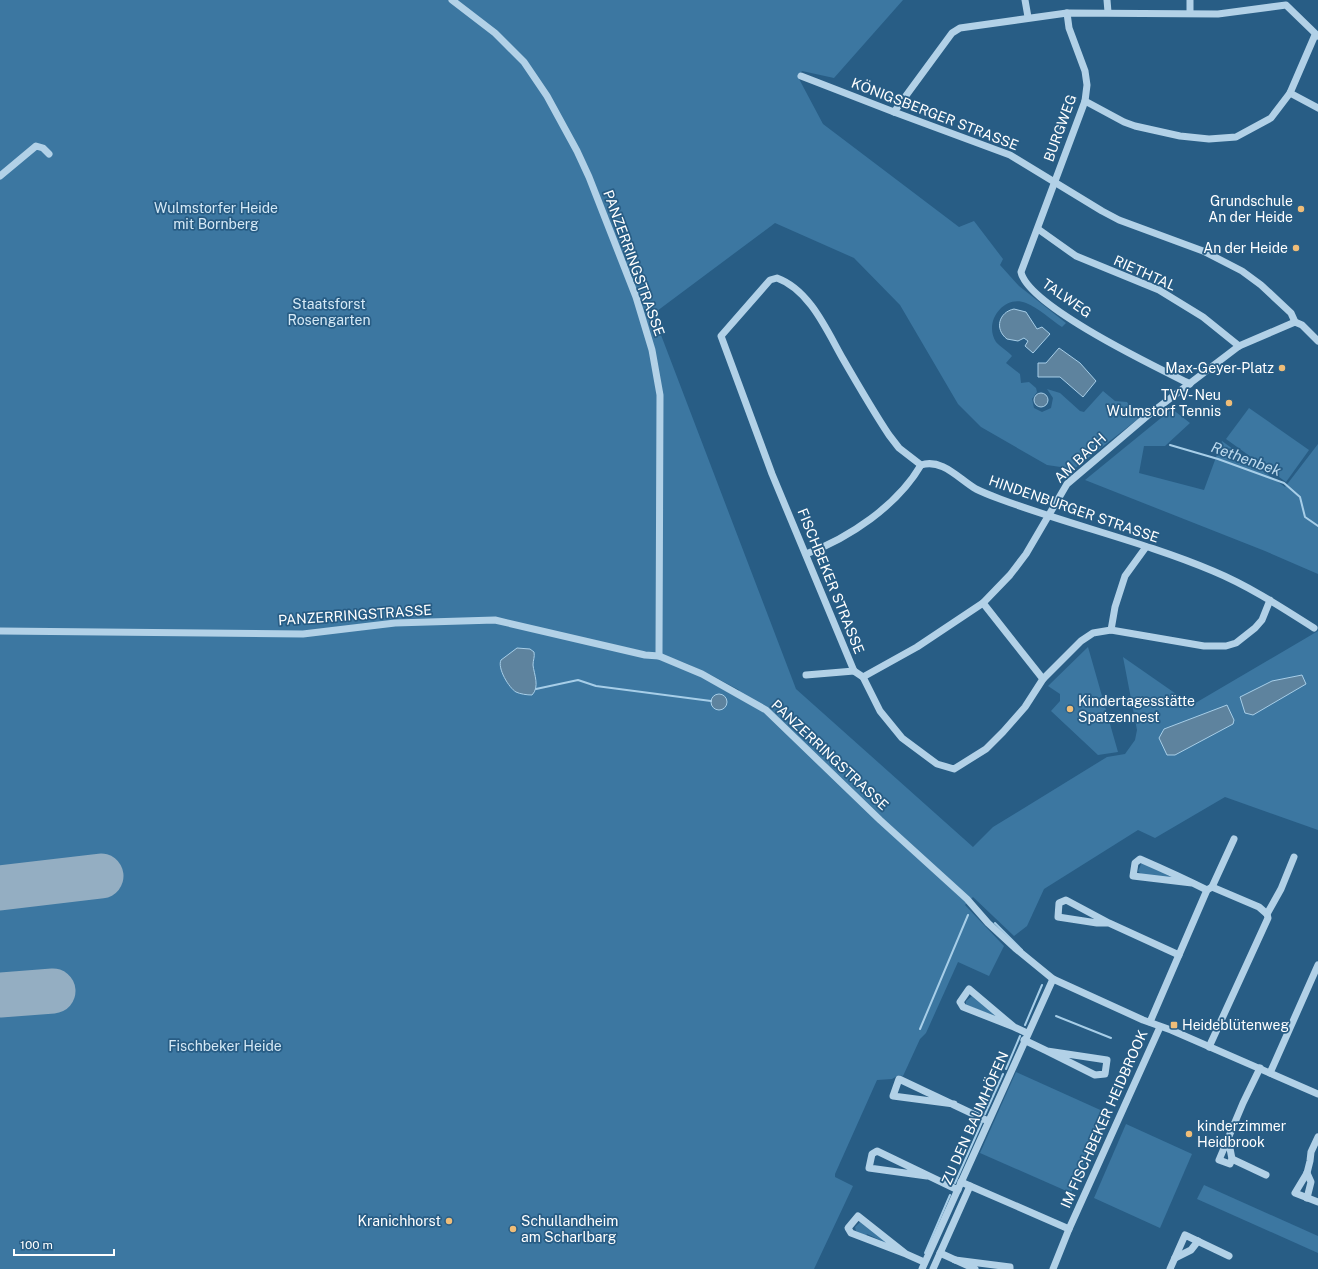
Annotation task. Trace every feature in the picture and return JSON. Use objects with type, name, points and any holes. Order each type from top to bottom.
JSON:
[{"type":"street","name":"PANZERRINGSTRASSE","points":[[452,0],[494,32],[524,62],[547,96],[586,171],[638,305],[652,350],[660,395],[659,656]]},
{"type":"street","points":[[1025,0],[1028,17]]},
{"type":"street","points":[[1107,0],[1108,12]]},
{"type":"street","points":[[1190,0],[1190,13]]},
{"type":"street","points":[[894,112],[952,34],[960,28],[1028,17],[1067,13],[1108,12],[1218,14],[1285,3],[1316,35],[1290,93],[1271,118],[1236,137],[1209,139],[1180,136],[1135,126],[1124,122],[1085,101]]},
{"type":"street","name":"BURGWEG","points":[[1054,182],[1085,101],[1087,85],[1085,71],[1069,28],[1067,13]]},
{"type":"street","name":"KÖNIGSBERGER STRASSE","points":[[801,76],[1010,155],[1080,199],[1119,220],[1203,251],[1242,271],[1261,285],[1291,312],[1295,322],[1302,325],[1318,341]]},
{"type":"street","points":[[1290,93],[1318,108]]},
{"type":"street","points":[[0,176],[36,146],[43,148],[49,154]]},
{"type":"street","name":"TALWEG","points":[[1054,182],[1021,272],[1022,279],[1042,299],[1081,325],[1190,384]]},
{"type":"street","name":"RIETHTAL","points":[[1038,229],[1076,256],[1159,290],[1203,317],[1239,346]]},
{"type":"street","name":"FISCHBEKER STRASSE","points":[[921,465],[899,448],[889,435],[819,318],[803,296],[786,281],[777,278],[770,280],[721,336],[772,474],[854,671],[863,677],[880,711],[902,738],[937,764],[954,769],[986,749],[1003,732],[1025,707],[1043,679],[1081,641],[1093,633],[1111,630]]},
{"type":"street","name":"AM BACH","points":[[863,677],[911,650],[983,603],[1010,575],[1026,554],[1041,531],[1048,515],[1067,484],[1147,416],[1239,346],[1295,322]]},
{"type":"street","name":"HINDENBURGER STRASSE","points":[[921,465],[928,463],[936,464],[977,490],[1035,512],[1146,547],[1214,572],[1270,600],[1314,628]]},
{"type":"street","points":[[806,554],[841,539],[866,521],[901,491],[921,465]]},
{"type":"street","points":[[1146,547],[1125,576],[1115,607],[1111,630],[1204,646],[1226,646],[1242,639],[1255,628],[1262,620],[1270,600]]},
{"type":"street","points":[[983,603],[1043,679]]},
{"type":"street","name":"PANZERRINGSTRASSE","points":[[0,631],[303,634],[395,623],[495,620],[645,655],[659,656],[702,674],[766,710],[880,820],[967,899],[988,923],[1022,955],[1053,979]]},
{"type":"street","points":[[806,675],[854,671]]},
{"type":"street","points":[[1150,1022],[1179,955],[1234,839]]},
{"type":"street","points":[[1209,1047],[1268,918],[1267,914],[1281,889],[1294,857]]},
{"type":"street","points":[[1192,883],[1140,859],[1135,862],[1133,876],[1192,883],[1210,888],[1259,907],[1267,914]]},
{"type":"street","points":[[1109,923],[1097,923],[1058,917],[1059,904],[1066,900],[1109,923],[1179,955]]},
{"type":"street","points":[[1270,1073],[1318,965]]},
{"type":"street","points":[[1053,979],[1160,1027]]},
{"type":"street","name":"ZU DEN BAUMHÖFEN","points":[[923,1266],[1027,1033],[1053,979]]},
{"type":"street","points":[[1014,1027],[969,989],[960,1002],[963,1007],[1027,1033]]},
{"type":"street","name":"IM FISCHBEKER HEIDBROOK","points":[[1053,1269],[1069,1229],[1160,1027],[1260,1068],[1318,1094]]},
{"type":"street","points":[[1024,1040],[1095,1075],[1105,1074],[1107,1060],[1048,1051]]},
{"type":"street","points":[[1228,1138],[1232,1159],[1230,1164],[1219,1160],[1228,1138],[1260,1068]]},
{"type":"street","points":[[954,1104],[893,1096],[899,1079],[954,1104],[988,1121]]},
{"type":"street","points":[[1318,1137],[1311,1152],[1307,1173],[1295,1193],[1318,1202]]},
{"type":"street","points":[[926,1176],[869,1168],[872,1154],[877,1151],[926,1176],[958,1190]]},
{"type":"street","points":[[1232,1159],[1266,1175]]},
{"type":"street","points":[[1307,1173],[1311,1182],[1307,1198]]},
{"type":"street","points":[[961,1182],[1069,1229]]},
{"type":"street","name":"ZU DEN BAUMHÖFEN","points":[[933,1269],[970,1186]]},
{"type":"street","points":[[906,1254],[851,1233],[848,1228],[858,1216],[923,1266]]},
{"type":"street","points":[[1170,1269],[1185,1235],[1229,1256]]},
{"type":"street","points":[[1175,1258],[1191,1250],[1198,1241]]},
{"type":"street","points":[[940,1253],[975,1269]]},
{"type":"street","points":[[955,1260],[1010,1267],[1010,1269]]},
{"type":"green space","name":"Staatsforst Rosengarten","points":[[0,0],[903,0],[834,78],[802,71],[798,77],[823,124],[959,227],[974,221],[1003,259],[1000,265],[1019,286],[1066,323],[1062,327],[1036,308],[1018,301],[1010,302],[1003,306],[994,318],[992,326],[996,342],[1012,356],[1006,363],[1020,374],[1021,383],[1029,382],[1036,388],[1037,392],[1032,399],[1034,408],[1042,412],[1051,408],[1053,398],[1047,389],[1060,393],[1080,411],[1084,412],[1103,391],[1115,401],[1127,402],[1138,419],[1074,469],[1047,465],[981,427],[958,404],[900,305],[854,258],[775,223],[653,314],[796,689],[973,847],[993,827],[1107,757],[1125,754],[1135,740],[1137,730],[1123,657],[1192,705],[1318,631],[1318,830],[1225,797],[1155,838],[1138,830],[1044,889],[1027,926],[1014,936],[973,897],[965,905],[1004,946],[989,976],[958,962],[926,1033],[920,1039],[903,1076],[899,1075],[892,1079],[877,1080],[835,1174],[835,1177],[853,1186],[814,1269],[0,1269]],"holes":[[[495,618],[659,654],[694,667],[739,690],[739,694],[702,674],[645,655],[495,620]]]},
{"type":"green space","points":[[1249,408],[1309,450],[1286,482],[1226,439]]},
{"type":"green space","points":[[1172,409],[1190,423],[1165,446],[1144,446],[1139,473],[1204,490],[1222,441],[1285,487],[1318,444],[1318,574],[1265,551],[1085,480]]},
{"type":"green space","points":[[1088,647],[1118,752],[1098,755],[1051,711],[1060,701],[1060,694],[1048,686]]},
{"type":"green space","points":[[1142,862],[1169,876],[1174,876],[1173,879],[1141,874],[1138,871]]},
{"type":"green space","points":[[972,996],[998,1016],[996,1019],[993,1015],[966,1005],[966,1001]]},
{"type":"green space","points":[[1016,1072],[1107,1113],[1071,1193],[980,1153]]},
{"type":"green space","points":[[1126,1124],[1192,1154],[1160,1228],[1094,1198]]},
{"type":"green space","points":[[1204,1185],[1318,1236],[1318,1253],[1197,1199]]},
{"type":"green space","points":[[861,1221],[888,1242],[886,1245],[882,1243],[882,1241],[867,1234],[866,1236],[856,1231],[855,1227]]},
{"type":"shaded area","points":[[1014,309],[1026,312],[1037,329],[1042,327],[1050,334],[1033,353],[1025,346],[1028,341],[1024,338],[1018,341],[1007,339],[1000,331],[1000,321],[1002,317]]},
{"type":"shaded area","points":[[1059,348],[1080,363],[1096,381],[1083,397],[1060,377],[1038,377],[1038,363],[1046,363]]},
{"type":"shaded area","points":[[1038,393],[1044,393],[1048,397],[1048,403],[1044,407],[1038,407],[1034,403],[1034,397]]},
{"type":"shaded area","points":[[517,648],[530,649],[534,652],[533,665],[536,688],[532,695],[513,690],[502,673],[500,664],[501,660]]},
{"type":"shaded area","points":[[1302,675],[1306,684],[1253,715],[1245,713],[1240,697],[1272,681]]},
{"type":"shaded area","points":[[716,694],[722,694],[727,699],[725,708],[722,710],[716,710],[711,705],[711,699]]},
{"type":"shaded area","points":[[1227,705],[1234,720],[1233,724],[1175,755],[1167,755],[1159,738],[1164,729]]},
{"type":"waterway","name":"Rethenbek","points":[[1170,445],[1218,459],[1284,483],[1300,497],[1305,517],[1318,526]]},
{"type":"waterway","points":[[536,689],[578,680],[596,686],[711,701]]},
{"type":"waterway","points":[[920,1029],[968,915]]},
{"type":"waterway","points":[[995,923],[1022,950]]},
{"type":"waterway","points":[[1025,1025],[1042,985]]},
{"type":"waterway","points":[[1056,1016],[1111,1038]]},
{"type":"waterway","points":[[1006,1069],[1020,1036]]},
{"type":"waterway","points":[[985,1114],[1003,1074]]},
{"type":"waterway","points":[[955,1183],[982,1122]]},
{"type":"waterway","points":[[925,1253],[950,1195]]},
{"type":"runway","points":[[0,888],[101,876]]},
{"type":"runway","points":[[0,995],[53,991]]},
{"type":"place","name":"Grundschule An der Heide","points":[[1301,209]]},
{"type":"place","name":"An der Heide","points":[[1296,248]]},
{"type":"place","name":"Max-Geyer-Platz","points":[[1282,368]]},
{"type":"place","name":"TVV- Neu Wulmstorf Tennis","points":[[1229,403]]},
{"type":"place","name":"Kindertagesstätte Spatzennest","points":[[1070,709]]},
{"type":"place","name":"Heideblütenweg","points":[[1174,1025]]},
{"type":"place","name":"kinderzimmer Heidbrook","points":[[1189,1134]]},
{"type":"place","name":"Kranichhorst","points":[[449,1221]]},
{"type":"place","name":"Schullandheim am Scharlbarg","points":[[513,1229]]},
{"type":"park label","name":"Wulmstorfer Heide mit Bornberg","points":[[216,216]]},
{"type":"park label","name":"Fischbeker Heide","points":[[225,1046]]}]
